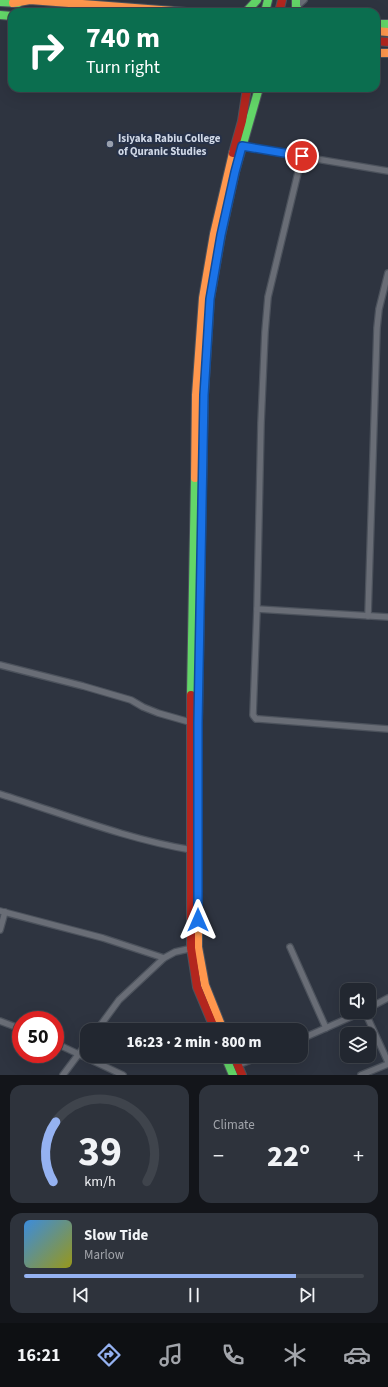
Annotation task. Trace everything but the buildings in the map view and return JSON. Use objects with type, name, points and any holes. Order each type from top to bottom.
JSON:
[{"type":"main road","points":[[13,3],[30,0],[135,8]]},
{"type":"main road","points":[[250,8],[257,0]]},
{"type":"main road","points":[[0,2],[78,8]]},
{"type":"main road","points":[[238,145],[246,92]]},
{"type":"main road","points":[[212,1023],[197,987],[194,948],[192,850],[198,561],[196,395],[203,298],[214,234],[228,170],[258,92]]},
{"type":"main road","points":[[195,723],[194,948],[205,985],[220,1023]]},
{"type":"main road","points":[[227,1063],[230,1074]]},
{"type":"main road","points":[[238,1065],[242,1075]]},
{"type":"street","points":[[297,6],[304,0]]},
{"type":"street","points":[[238,145],[388,171]]},
{"type":"street","points":[[302,156],[268,297],[261,423],[253,715],[256,719],[388,729]]},
{"type":"street","points":[[368,616],[377,328],[379,309],[386,289],[388,273]]},
{"type":"street","points":[[257,609],[388,617]]},
{"type":"street","points":[[0,665],[132,700],[143,707],[158,713],[195,723]]},
{"type":"street","points":[[0,794],[86,823],[153,842],[192,850]]},
{"type":"street","points":[[0,930],[3,912],[103,938],[164,958]]},
{"type":"street","points":[[102,1023],[119,1000],[164,958],[175,952],[194,948]]},
{"type":"street","points":[[290,948],[326,1028]]},
{"type":"street","points":[[376,1004],[388,998]]},
{"type":"street","points":[[308,1036],[347,1019]]},
{"type":"street","points":[[361,1075],[388,1063],[366,1019]]},
{"type":"street","points":[[0,1021],[12,1026]]},
{"type":"street","points":[[64,1047],[123,1075]]},
{"type":"street","points":[[63,1075],[80,1052]]},
{"type":"street","points":[[238,1065],[243,1063]]},
{"type":"traffic: fast","points":[[250,8],[257,0]]},
{"type":"traffic: fast","points":[[266,8],[268,0]]},
{"type":"traffic: fast","points":[[296,0],[297,8]]},
{"type":"traffic: fast","points":[[0,2],[18,3]]},
{"type":"traffic: fast","points":[[0,15],[8,16]]},
{"type":"traffic: fast","points":[[380,24],[388,24]]},
{"type":"traffic: fast","points":[[221,236],[235,172],[258,92]]},
{"type":"traffic: fast","points":[[191,695],[195,478]]},
{"type":"traffic: fast","points":[[228,1063],[233,1075]]},
{"type":"traffic: slow","points":[[13,3],[30,0],[135,8]]},
{"type":"traffic: slow","points":[[380,31],[388,32]]},
{"type":"traffic: slow","points":[[380,53],[388,53]]},
{"type":"traffic: slow","points":[[195,478],[196,395],[203,298],[214,234],[233,153]]},
{"type":"traffic: slow","points":[[202,489],[204,395],[210,299],[221,236]]},
{"type":"traffic: slow","points":[[198,835],[198,947],[205,985],[220,1023]]},
{"type":"traffic: jam","points":[[280,8],[282,0]]},
{"type":"traffic: jam","points":[[380,41],[388,42]]},
{"type":"traffic: jam","points":[[233,153],[242,121],[246,92]]},
{"type":"traffic: jam","points":[[198,835],[198,723],[202,489]]},
{"type":"traffic: jam","points":[[191,695],[191,948],[197,987],[212,1023]]},
{"type":"traffic: jam","points":[[237,1063],[242,1075]]},
{"type":"place","name":"Isiyaka Rabiu College of Quranic Studies","points":[[110,144]]},
{"type":"route","points":[[198,920],[198,723],[204,395],[210,299],[221,235],[242,146],[302,156]]}]
